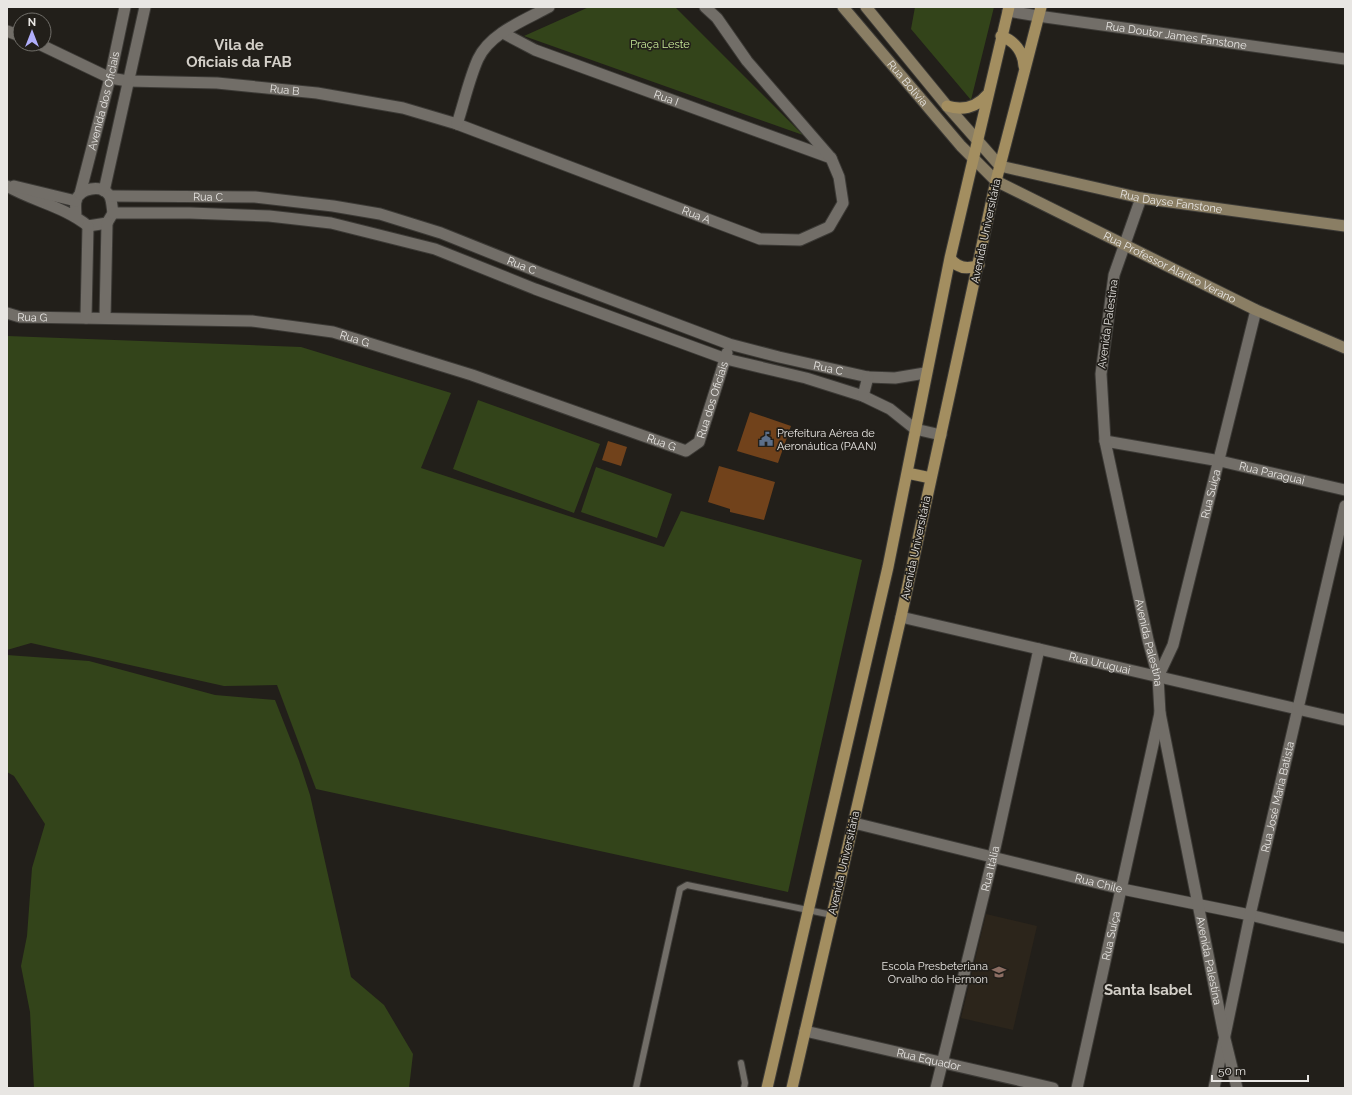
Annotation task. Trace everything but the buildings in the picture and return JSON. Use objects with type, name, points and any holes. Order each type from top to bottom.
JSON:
[{"type":"main road","name":"Rua Bolívia","points":[[843,7],[973,158],[996,181]]},
{"type":"main road","name":"Rua Bolívia","points":[[870,8],[947,106],[1000,166]]},
{"type":"main road","points":[[767,1088],[888,567],[925,373],[1008,9]]},
{"type":"main road","name":"Avenida Universitária","points":[[792,1088],[901,617],[979,265],[996,181],[1039,12]]},
{"type":"main road","points":[[1001,36],[1008,39],[1018,48],[1024,62],[1024,69]]},
{"type":"main road","points":[[947,106],[954,108],[968,108],[980,102],[988,93]]},
{"type":"main road","name":"Rua Dayse Fanstone","points":[[1000,166],[1141,198],[1345,226]]},
{"type":"main road","name":"Rua Professor Alarico Verano","points":[[996,181],[1124,246],[1256,310],[1345,348]]},
{"type":"main road","points":[[950,258],[962,267],[973,268],[979,265]]},
{"type":"main road","points":[[907,473],[932,478]]},
{"type":"street","name":"Avenida dos Oficiais","points":[[78,197],[110,78],[124,7]]},
{"type":"street","name":"Avenida dos Oficiais","points":[[107,193],[128,81],[145,7]]},
{"type":"street","points":[[457,124],[478,59],[488,45],[503,33],[549,7]]},
{"type":"street","name":"Rua A","points":[[457,124],[760,239],[800,240],[830,227],[843,203],[839,177],[831,158],[747,61],[718,18],[705,7]]},
{"type":"street","name":"Rua Doutor James Fanstone","points":[[1008,9],[1039,12],[1345,59]]},
{"type":"street","name":"Rua I","points":[[503,33],[534,50],[831,158]]},
{"type":"street","name":"Rua B","points":[[52,51],[110,78],[128,81],[217,83],[317,93],[403,108],[457,124]]},
{"type":"street","points":[[7,185],[78,197],[92,188],[107,193],[110,218],[105,318]]},
{"type":"street","points":[[7,185],[24,196],[76,217],[88,226]]},
{"type":"street","name":"Rua C","points":[[107,193],[255,197],[333,206],[380,214],[441,232],[541,273],[729,344],[868,377],[895,378],[925,373]]},
{"type":"street","points":[[76,217],[78,197]]},
{"type":"street","name":"Avenida Palestina","points":[[1141,198],[1114,275],[1101,374],[1105,441],[1148,640],[1158,677],[1160,713],[1224,1035],[1237,1088]]},
{"type":"street","points":[[331,223],[333,206]]},
{"type":"street","name":"Rua C","points":[[110,218],[198,213],[269,216],[331,223],[435,250],[535,289],[726,359],[806,378],[863,396],[890,410],[915,429]]},
{"type":"street","points":[[88,226],[110,218]]},
{"type":"street","points":[[86,318],[88,226]]},
{"type":"street","points":[[535,289],[541,273]]},
{"type":"street","name":"Rua Suiça","points":[[1158,677],[1173,645],[1220,461],[1256,310]]},
{"type":"street","name":"Rua G","points":[[7,313],[20,317],[252,321],[333,332],[472,375],[686,451]]},
{"type":"street","name":"Rua dos Oficiais","points":[[686,451],[699,442],[726,359],[729,344]]},
{"type":"street","points":[[775,370],[779,357]]},
{"type":"street","points":[[806,378],[810,364]]},
{"type":"street","points":[[863,396],[868,377]]},
{"type":"street","points":[[915,429],[941,435]]},
{"type":"street","name":"Rua Paraguai","points":[[1105,441],[1220,461],[1345,490]]},
{"type":"street","name":"Rua José Maria Batista","points":[[1214,1088],[1250,914],[1345,506]]},
{"type":"street","name":"Rua Uruguai","points":[[901,617],[1345,720]]},
{"type":"street","name":"Rua Itália","points":[[936,1088],[993,857],[1039,649]]},
{"type":"street","name":"Rua Suíça","points":[[1077,1088],[1160,713]]},
{"type":"street","name":"Rua Chile","points":[[854,823],[1122,889],[1250,914],[1345,938]]},
{"type":"street","name":"Rua Equador","points":[[805,1030],[1053,1088]]},
{"type":"lane","points":[[636,1088],[680,889],[687,885],[832,915]]},
{"type":"lane","points":[[741,1063],[745,1083],[744,1088]]},
{"type":"shaded area","name":"Escola Presbeteriana Orvalho do Hermon","points":[[986,914],[1037,926],[1013,1030],[961,1018]]},
{"type":"green space","name":"Praça Leste","points":[[589,7],[675,7],[803,135],[524,36]]},
{"type":"green space","points":[[915,7],[994,7],[971,100],[911,29]]},
{"type":"green space","points":[[7,336],[301,347],[451,393],[421,468],[664,547],[681,511],[862,560],[788,892],[316,789],[277,685],[224,686],[31,643],[7,650]]},
{"type":"green space","points":[[478,400],[600,444],[574,513],[453,469]]},
{"type":"green space","points":[[596,467],[672,494],[657,538],[581,512]]},
{"type":"green space","points":[[7,655],[89,661],[215,695],[275,700],[299,761],[310,795],[351,977],[384,1005],[413,1054],[409,1088],[34,1088],[30,1012],[21,966],[27,936],[32,868],[45,824],[14,776],[7,772]]},
{"type":"place","name":"Prefeitura Aérea de Aeronáutica (PAAN)","points":[[766,439]]},
{"type":"place","name":"Escola Presbeteriana Orvalho do Hermon","points":[[999,972]]},
{"type":"district","name":"Vila de Oficiais da FAB","points":[[239,54]]},
{"type":"district","name":"Santa Isabel","points":[[1148,990]]}]
